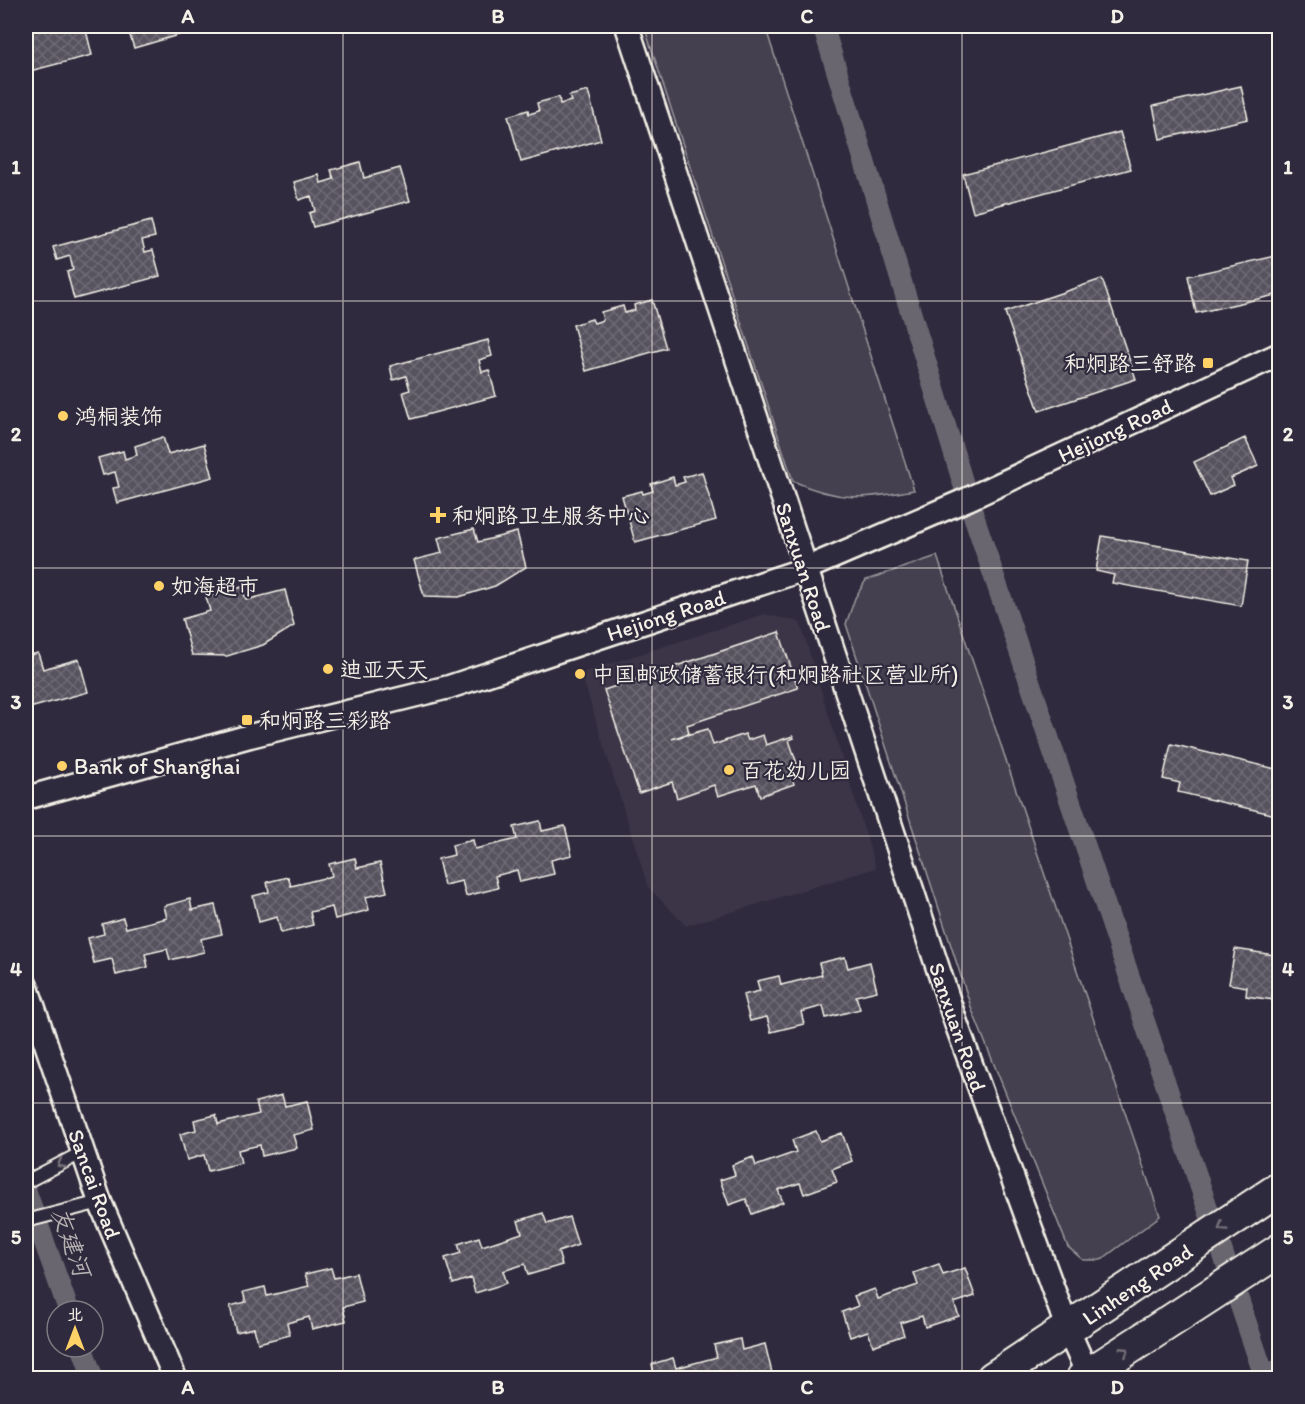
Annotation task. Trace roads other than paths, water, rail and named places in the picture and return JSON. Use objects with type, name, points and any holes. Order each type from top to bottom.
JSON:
[{"type":"main road","name":"Linheng Road","points":[[993,1378],[1275,1191]]},
{"type":"main road","points":[[1086,1377],[1280,1250]]},
{"type":"street","name":"Sanxuan Road","points":[[627,26],[956,1023],[1086,1377]]},
{"type":"street","name":"Hejiong Road","points":[[26,798],[250,736],[450,687],[805,570],[968,499],[1280,354]]},
{"type":"street","name":"Sancai Road","points":[[26,985],[100,1202],[175,1378]]},
{"type":"lane","points":[[26,1182],[82,1152]]},
{"type":"lane","points":[[26,1221],[100,1202]]},
{"type":"waterway","points":[[823,26],[968,499],[1265,1378]]},
{"type":"waterway","name":"友建河","points":[[26,1191],[65,1299]]},
{"type":"waterway","name":"友建河","points":[[86,1359],[93,1378]]},
{"type":"place","name":"和炯路三舒路","points":[[1208,363]]},
{"type":"place","name":"鸿桐装饰","points":[[63,416]]},
{"type":"place","name":"和炯路卫生服务中心","points":[[438,515]]},
{"type":"place","name":"如海超市","points":[[159,586]]},
{"type":"place","name":"迪亚天天","points":[[328,669]]},
{"type":"place","name":"中国邮政储蓄银行(和炯路社区营业所)","points":[[580,674]]},
{"type":"place","name":"和炯路三彩路","points":[[247,720]]},
{"type":"place","name":"Bank of Shanghai","points":[[62,766]]},
{"type":"place","name":"百花幼儿园","points":[[729,770]]}]
